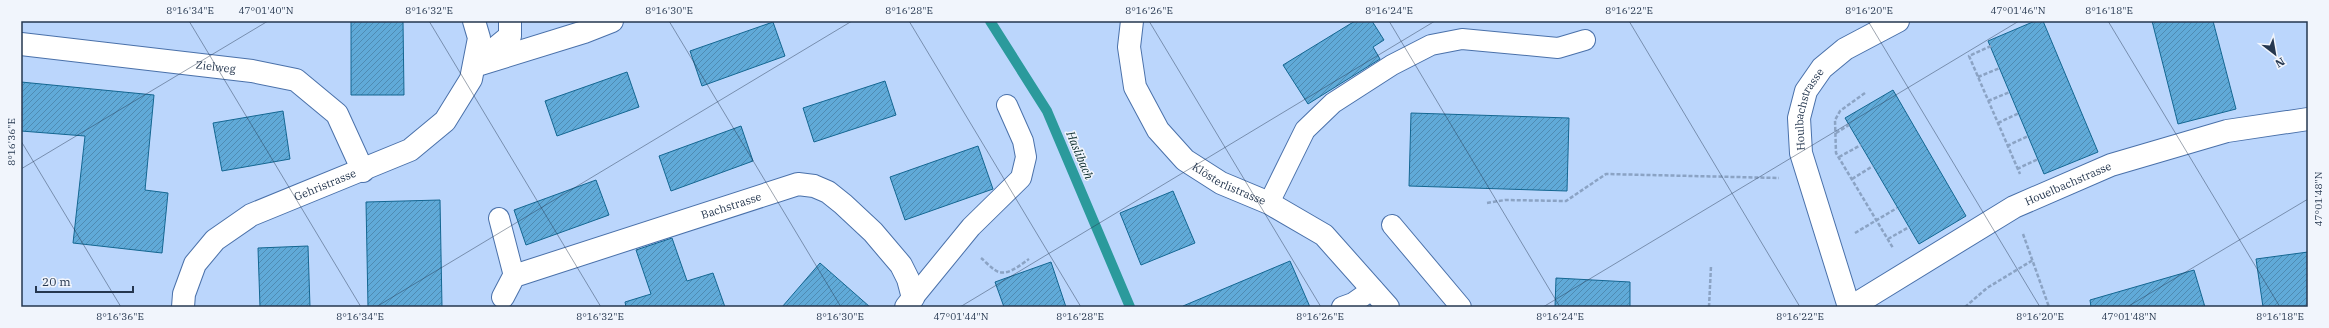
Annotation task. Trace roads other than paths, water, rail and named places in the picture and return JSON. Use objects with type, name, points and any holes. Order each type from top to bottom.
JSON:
[{"type":"street","name":"Gehristrasse","points":[[183,307],[184,294],[195,264],[215,240],[251,216],[410,150],[445,121],[471,79],[479,38],[474,21]]},
{"type":"street","points":[[474,66],[510,36],[510,21]]},
{"type":"street","points":[[474,66],[584,32],[612,21]]},
{"type":"street","name":"Klösterlistrasse","points":[[1132,21],[1129,47],[1135,87],[1158,130],[1185,160],[1222,182],[1269,203],[1324,235],[1388,307]]},
{"type":"street","name":"Houlbachstrasse","points":[[1850,307],[1830,248],[1801,152],[1799,118],[1806,91],[1822,68],[1845,49],[1898,21]]},
{"type":"street","name":"Zielweg","points":[[21,44],[252,71],[296,80],[337,114],[363,170]]},
{"type":"street","name":"Houelbachstrasse","points":[[1850,307],[2014,207],[2111,165],[2227,131],[2308,119]]},
{"type":"street","name":"Bachstrasse","points":[[514,276],[798,184],[814,186],[828,192],[873,232],[901,265],[908,278],[909,302]]},
{"type":"street","points":[[503,297],[514,276]]},
{"type":"lane","points":[[1269,203],[1305,130],[1333,103],[1392,65],[1431,45],[1462,39],[1558,48],[1585,40]]},
{"type":"lane","points":[[909,302],[971,227],[1021,178],[1026,157],[1023,141],[1007,105]]},
{"type":"lane","points":[[499,218],[514,276]]},
{"type":"lane","points":[[1392,225],[1460,307]]},
{"type":"lane","points":[[1342,307],[1353,303],[1373,289]]},
{"type":"waterway","name":"Haslibach","points":[[990,21],[1047,111],[1130,307]]}]
